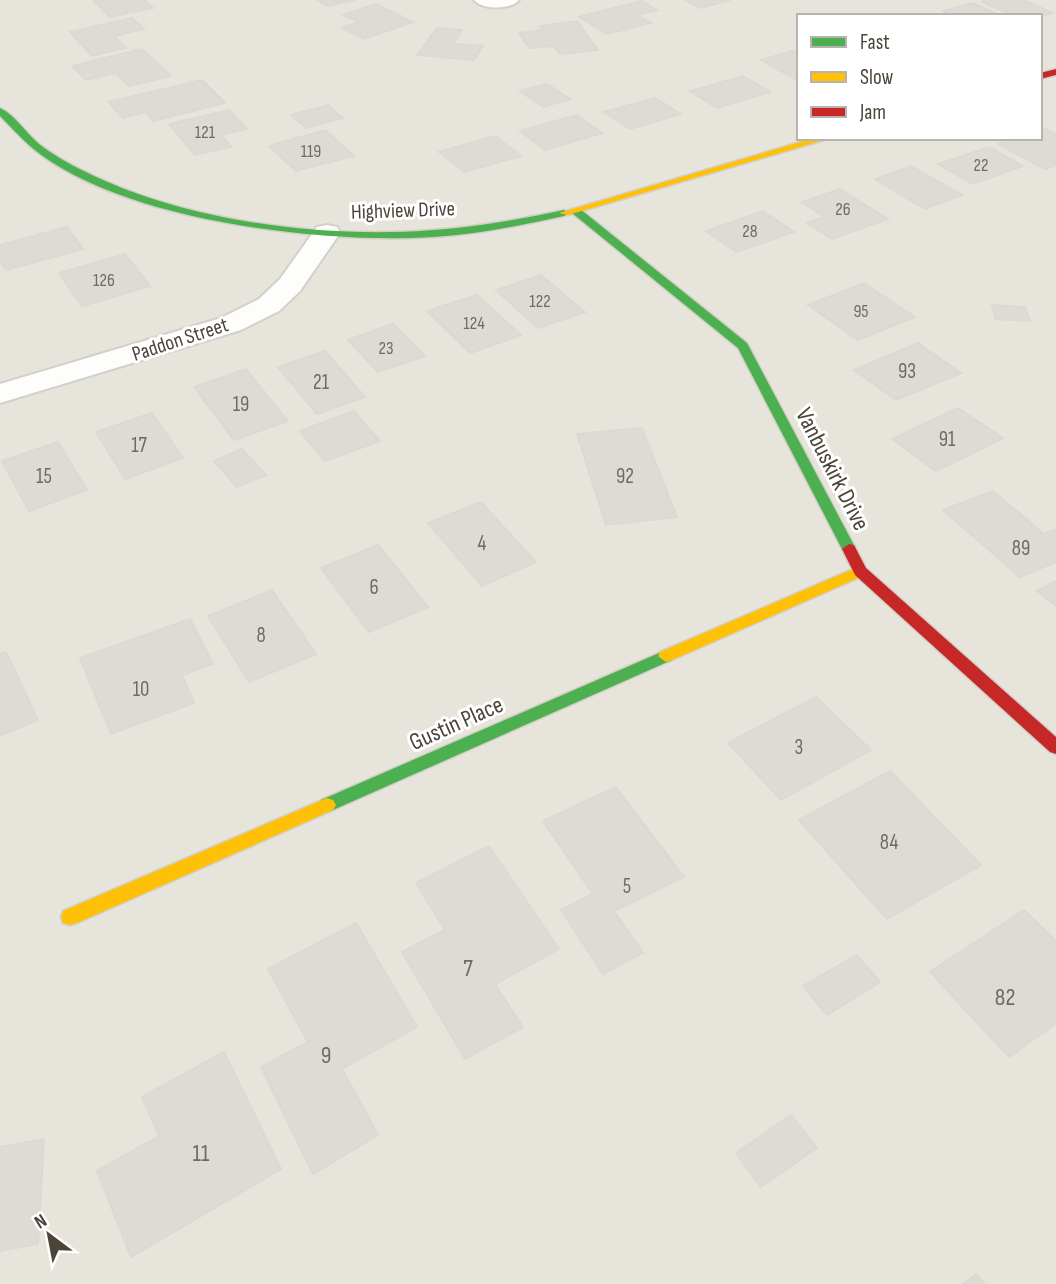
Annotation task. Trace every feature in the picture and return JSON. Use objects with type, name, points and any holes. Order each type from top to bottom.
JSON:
[{"type":"street","points":[[484,0],[509,0]]},
{"type":"street","name":"Highview Drive","points":[[0,111],[8,132],[113,188],[175,208],[247,222],[327,233],[422,233],[501,226],[576,211],[819,140]]},
{"type":"street","name":"Vanbuskirk Drive","points":[[576,211],[743,346],[860,571],[1056,747]]},
{"type":"street","name":"Paddon Street","points":[[0,394],[231,324],[269,304],[283,291],[327,233]]},
{"type":"street","name":"Gustin Place","points":[[69,917],[860,571]]},
{"type":"shaded area","points":[[0,0],[1056,0],[1056,1284],[0,1284]]},
{"type":"building","points":[[93,0],[144,0],[153,8],[110,17]]},
{"type":"building","points":[[318,0],[355,0],[327,6]]},
{"type":"building","points":[[685,0],[730,0],[700,8]]},
{"type":"building","points":[[1023,0],[1053,13],[1042,16],[1042,14],[1009,14],[982,2]]},
{"type":"building","points":[[642,1],[657,10],[637,15],[651,23],[607,34],[579,17]]},
{"type":"building","points":[[973,3],[997,14],[949,14],[943,11]]},
{"type":"building","points":[[376,4],[413,22],[364,39],[342,28],[359,22],[343,15]]},
{"type":"building","points":[[132,18],[144,29],[114,36],[126,48],[92,56],[70,32]]},
{"type":"building","points":[[577,21],[598,50],[560,54],[554,46],[529,48],[519,33],[543,30],[540,26]]},
{"type":"building","points":[[437,28],[462,30],[453,44],[483,46],[474,60],[417,55]]},
{"type":"building","points":[[142,49],[171,76],[129,86],[115,73],[86,80],[72,66]]},
{"type":"building","points":[[792,51],[797,53],[797,80],[761,60]]},
{"type":"building","points":[[743,76],[770,92],[717,108],[690,91]]},
{"type":"building","points":[[202,80],[225,103],[153,121],[146,112],[123,118],[108,102]]},
{"type":"building","points":[[547,84],[570,99],[543,107],[520,91]]},
{"type":"building","points":[[655,98],[681,114],[630,129],[604,112]]},
{"type":"building","points":[[328,105],[343,118],[306,128],[291,115]]},
{"type":"building","points":[[229,110],[247,129],[221,135],[231,147],[195,155],[169,124]]},
{"type":"building","points":[[577,115],[602,133],[545,150],[520,131]]},
{"type":"building","points":[[1042,129],[1056,135],[1056,165],[1045,169],[998,144],[1009,140],[1042,140]]},
{"type":"building","points":[[325,130],[354,156],[296,171],[269,146]]},
{"type":"building","points":[[495,136],[521,156],[464,172],[439,152]]},
{"type":"building","points":[[989,147],[1023,166],[972,184],[938,164]]},
{"type":"building","points":[[911,166],[962,195],[925,209],[875,179]]},
{"type":"building","points":[[840,189],[888,219],[832,239],[807,223],[824,217],[802,202]]},
{"type":"building","points":[[763,211],[794,232],[736,252],[706,231]]},
{"type":"building","points":[[67,227],[83,249],[6,270],[0,262],[0,245]]},
{"type":"building","points":[[125,254],[150,286],[82,306],[59,273]]},
{"type":"building","points":[[541,275],[585,312],[538,328],[496,290]]},
{"type":"building","points":[[864,283],[915,317],[858,340],[808,305]]},
{"type":"building","points":[[477,295],[521,335],[470,353],[427,311]]},
{"type":"building","points":[[992,305],[1025,307],[1030,321],[995,319]]},
{"type":"building","points":[[393,324],[425,356],[378,372],[348,340]]},
{"type":"building","points":[[918,343],[961,373],[896,400],[854,370]]},
{"type":"building","points":[[325,351],[365,397],[317,414],[278,367]]},
{"type":"building","points":[[246,369],[288,421],[234,440],[194,387]]},
{"type":"building","points":[[958,408],[1003,438],[936,471],[892,439]]},
{"type":"building","points":[[354,411],[380,441],[325,461],[300,431]]},
{"type":"building","points":[[152,413],[183,458],[125,479],[96,432]]},
{"type":"building","points":[[642,428],[677,517],[606,525],[577,434]]},
{"type":"building","points":[[58,442],[87,490],[29,511],[2,461]]},
{"type":"building","points":[[242,449],[266,475],[237,487],[214,461]]},
{"type":"building","points":[[993,491],[1044,534],[1056,529],[1056,562],[1020,577],[943,510]]},
{"type":"building","points":[[481,502],[536,562],[482,586],[428,523]]},
{"type":"building","points":[[378,545],[428,607],[369,632],[321,568]]},
{"type":"building","points":[[1056,581],[1056,606],[1037,591]]},
{"type":"building","points":[[272,590],[316,654],[249,682],[208,616]]},
{"type":"building","points":[[190,619],[213,664],[182,675],[194,703],[111,734],[80,658]]},
{"type":"building","points":[[6,652],[38,720],[0,736],[0,654]]},
{"type":"building","points":[[816,697],[871,750],[781,800],[728,743]]},
{"type":"building","points":[[890,771],[981,865],[887,919],[799,820]]},
{"type":"building","points":[[616,787],[684,877],[614,911],[643,953],[603,974],[561,910],[593,894],[543,821]]},
{"type":"building","points":[[489,846],[559,949],[495,984],[523,1027],[465,1059],[402,952],[445,930],[416,883]]},
{"type":"building","points":[[1024,910],[1056,941],[1056,1023],[1009,1057],[930,972]]},
{"type":"building","points":[[356,923],[417,1027],[342,1069],[378,1135],[313,1174],[261,1067],[308,1042],[268,969]]},
{"type":"building","points":[[857,955],[880,982],[827,1015],[803,986]]},
{"type":"building","points":[[224,1052],[281,1169],[131,1257],[97,1171],[159,1136],[142,1097]]},
{"type":"building","points":[[791,1115],[817,1148],[761,1187],[736,1153]]},
{"type":"building","points":[[44,1139],[38,1244],[0,1251],[0,1147]]},
{"type":"building","points":[[976,1274],[985,1284],[963,1284]]},
{"type":"traffic: fast","points":[[0,111],[35,145],[80,173],[133,195],[190,212],[249,224],[362,235],[411,235],[488,227],[564,213]]},
{"type":"traffic: fast","points":[[576,211],[743,346],[849,549]]},
{"type":"traffic: fast","points":[[327,805],[666,656]]},
{"type":"traffic: slow","points":[[564,213],[819,140]]},
{"type":"traffic: slow","points":[[666,656],[860,571]]},
{"type":"traffic: slow","points":[[70,917],[327,805]]},
{"type":"traffic: jam","points":[[1042,76],[1056,72]]},
{"type":"traffic: jam","points":[[849,549],[860,571],[1056,747]]}]
